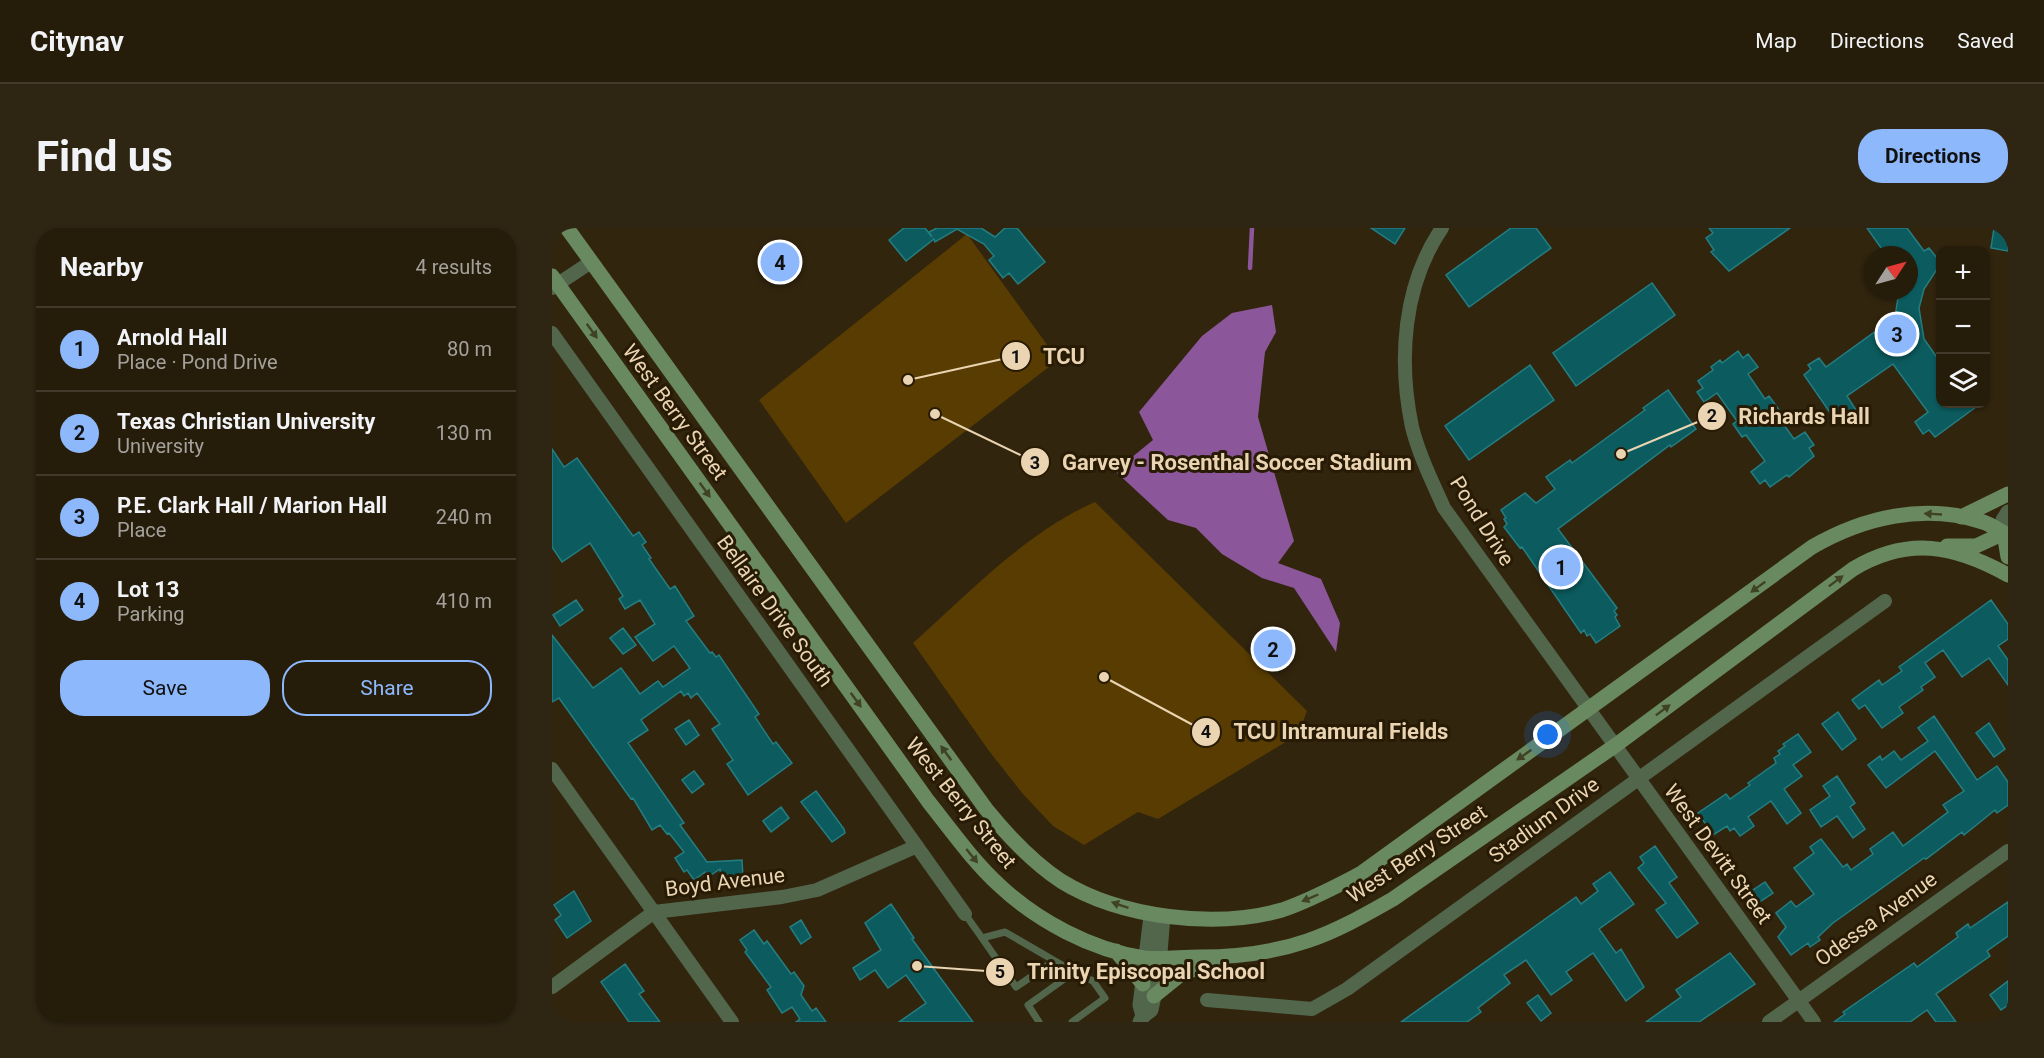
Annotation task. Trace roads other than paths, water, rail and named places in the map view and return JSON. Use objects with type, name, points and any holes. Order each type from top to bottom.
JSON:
[{"type":"main road","name":"West Berry Street","points":[[567,228],[986,809],[1010,837],[1062,881],[1089,895],[1157,916],[1228,918],[1259,915],[1282,909],[1336,887],[1360,874],[1812,547],[1854,525],[1897,515],[1925,514],[1961,517],[1985,523],[2007,533]]},
{"type":"main road","name":"West Berry Street","points":[[554,282],[928,801],[977,863],[1024,906],[1056,926],[1116,951],[1152,958],[1222,957],[1263,953],[1308,941],[1366,915],[1393,899],[1616,746],[1853,569],[1894,550],[1913,546],[1934,548],[1960,554],[2008,575]]},
{"type":"main road","points":[[1961,517],[2008,494]]},
{"type":"main road","points":[[1934,548],[1976,546],[2007,533],[2008,557]]},
{"type":"main road","points":[[1116,951],[1148,990],[1222,957]]},
{"type":"street","name":"Pond Drive","points":[[1442,228],[1420,271],[1406,328],[1405,377],[1412,427],[1425,466],[1444,508],[1589,710]]},
{"type":"street","points":[[554,282],[591,262]]},
{"type":"street","name":"Bellaire Drive South","points":[[552,333],[964,914]]},
{"type":"street","points":[[2007,533],[2003,522],[2008,512]]},
{"type":"street","name":"Stadium Drive","points":[[1207,1000],[1312,1009],[1347,989],[1885,601]]},
{"type":"street","name":"West Devitt Street","points":[[1589,710],[1814,1022]]},
{"type":"street","points":[[552,769],[732,1022]]},
{"type":"street","name":"Boyd Avenue","points":[[552,987],[654,912],[782,897],[817,890],[917,846]]},
{"type":"street","name":"Odessa Avenue","points":[[1769,1022],[2008,851]]},
{"type":"street","points":[[1142,1019],[1151,1010],[1148,990],[1157,916]]},
{"type":"lane","points":[[964,914],[1016,987],[1054,961]]},
{"type":"lane","points":[[982,938],[1005,932],[1093,981],[1105,998],[1072,1022]]},
{"type":"lane","points":[[1039,1022],[1028,1005],[1074,972]]},
{"type":"waterway","points":[[1250,268],[1252,228]]},
{"type":"place","name":"Lot 13","points":[[780,262]]},
{"type":"place","name":"P.E. Clark Hall / Marion Hall","points":[[1897,334]]},
{"type":"place","name":"TCU","points":[[908,380]]},
{"type":"place","name":"Garvey - Rosenthal Soccer Stadium","points":[[935,414]]},
{"type":"place","name":"Richards Hall","points":[[1621,454]]},
{"type":"place","name":"Arnold Hall","points":[[1561,567]]},
{"type":"place","name":"Texas Christian University","points":[[1273,649]]},
{"type":"place","name":"TCU Intramural Fields","points":[[1104,677]]},
{"type":"place","name":"Trinity Episcopal School","points":[[917,966]]}]
